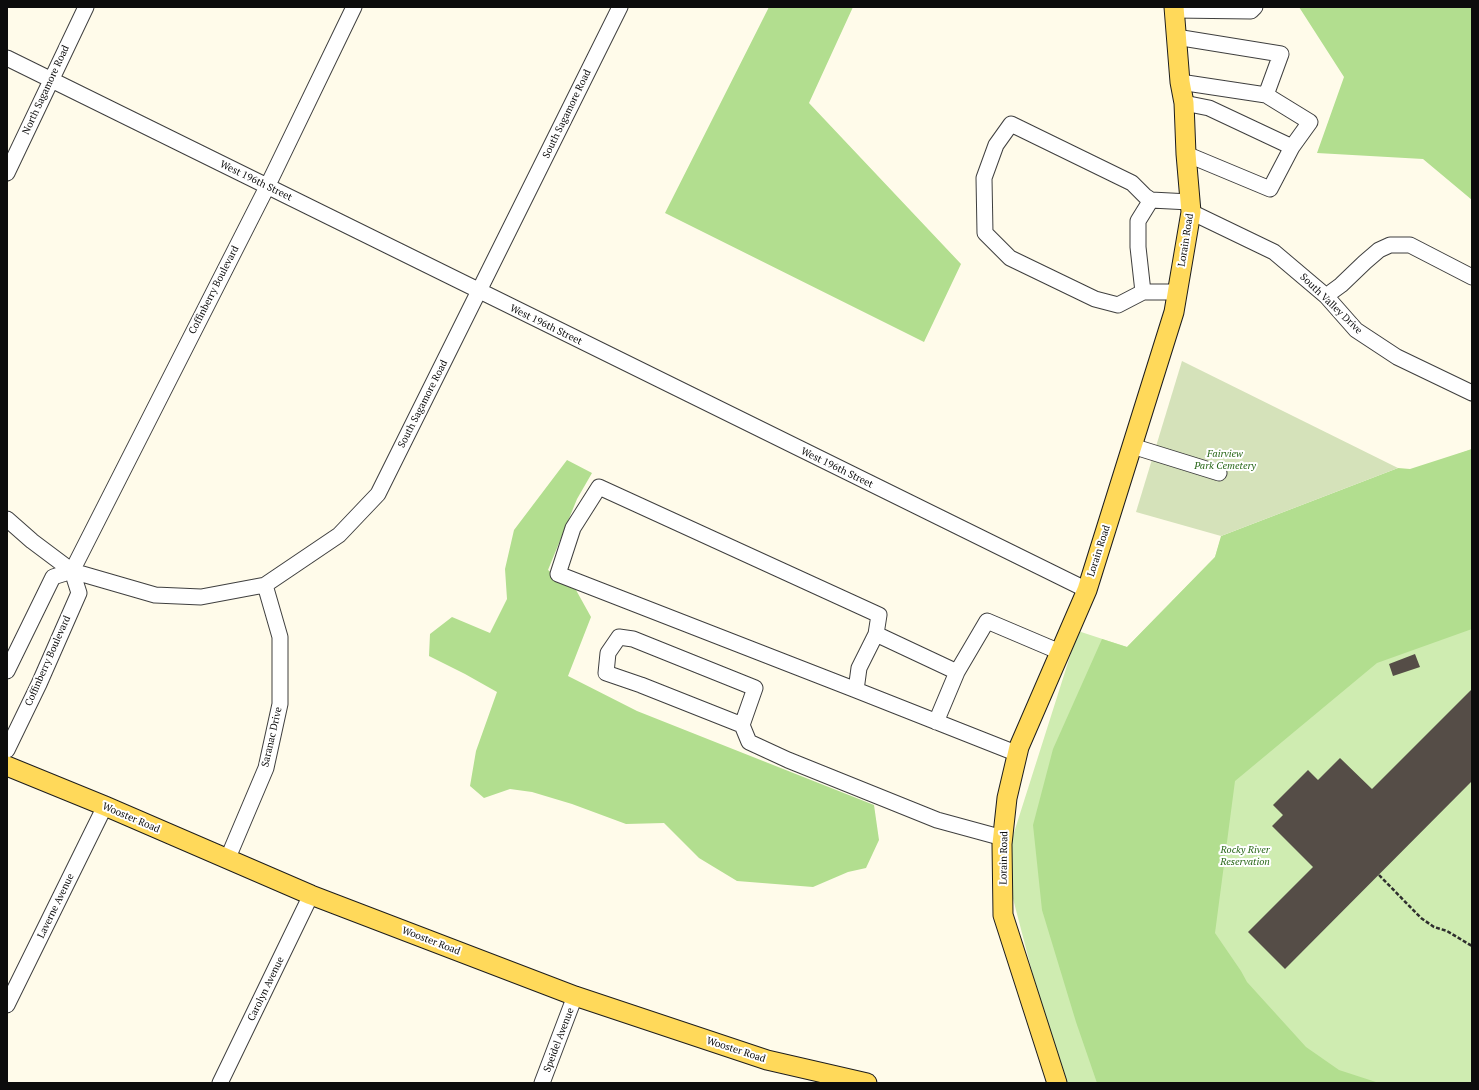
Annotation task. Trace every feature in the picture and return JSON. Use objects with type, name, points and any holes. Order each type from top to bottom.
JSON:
[{"type":"main road","name":"Lorain Road","points":[[1057,1083],[1003,915],[1003,838],[1007,798],[1018,754],[1087,590],[1174,312],[1191,207],[1186,154],[1184,103],[1180,82],[1174,8]]},
{"type":"main road","name":"Wooster Road","points":[[7,766],[105,806],[311,895],[575,996],[767,1060],[867,1083]]},
{"type":"street","name":"North Sagamore Road","points":[[7,174],[86,7]]},
{"type":"street","name":"Coffinberry Boulevard","points":[[7,750],[39,684],[79,593],[72,571],[266,186],[354,7]]},
{"type":"street","name":"South Sagamore Road","points":[[72,571],[155,594],[201,597],[265,585],[339,535],[378,494],[620,7]]},
{"type":"street","points":[[1174,8],[1251,11],[1255,7]]},
{"type":"street","points":[[1176,37],[1281,54],[1266,95]]},
{"type":"street","name":"West 196th Street","points":[[7,58],[479,292],[1087,590]]},
{"type":"street","points":[[1180,82],[1266,95],[1310,122],[1292,147],[1270,189],[1186,154]]},
{"type":"street","points":[[1184,103],[1209,108],[1292,147]]},
{"type":"street","points":[[1178,292],[1143,292],[1118,305],[1095,299],[1010,258],[984,234],[984,178],[996,145],[1011,124],[1132,183],[1151,200],[1191,207]]},
{"type":"street","points":[[1143,292],[1138,247],[1138,221],[1151,200]]},
{"type":"street","name":"South Valley Drive","points":[[1191,207],[1274,252],[1326,296],[1356,330],[1392,353],[1472,393]]},
{"type":"street","points":[[1326,296],[1341,285],[1379,250],[1390,245],[1410,245],[1472,277]]},
{"type":"street","points":[[1132,446],[1219,473]]},
{"type":"street","points":[[856,690],[859,668],[876,634],[879,615],[599,487],[574,528],[558,574],[1018,754]]},
{"type":"street","points":[[7,519],[32,541],[72,571]]},
{"type":"street","points":[[7,672],[53,577],[72,571]]},
{"type":"street","name":"Saranac Drive","points":[[227,860],[266,768],[280,704],[280,637],[265,585]]},
{"type":"street","points":[[936,722],[957,672],[987,621],[1060,652]]},
{"type":"street","points":[[876,634],[957,672]]},
{"type":"street","points":[[742,725],[641,685],[606,673],[608,653],[618,637],[633,639],[755,688],[742,725],[749,742],[788,760],[937,820],[1003,838]]},
{"type":"street","name":"Laverne Avenue","points":[[7,1005],[105,806]]},
{"type":"street","name":"Carolyn Avenue","points":[[220,1083],[311,895]]},
{"type":"street","name":"Speidel Avenue","points":[[542,1083],[575,996]]},
{"type":"path","points":[[1379,875],[1421,918],[1434,927],[1447,931],[1472,946]]},
{"type":"green space","points":[[769,7],[853,7],[809,103],[961,264],[924,342],[665,213]]},
{"type":"green space","points":[[1299,7],[1472,7],[1472,200],[1423,159],[1317,153],[1344,77]]},
{"type":"green space","name":"Fairview Park Cemetery","points":[[1182,361],[1398,468],[1221,536],[1136,512]]},
{"type":"green space","name":"Rocky River Reservation","points":[[1472,449],[1472,1083],[1061,1083],[1004,864],[1078,631],[1127,647],[1215,557],[1220,541]]},
{"type":"green space","points":[[1472,449],[1472,629],[1377,663],[1235,781],[1215,933],[1247,982],[1306,1047],[1339,1070],[1379,1083],[1097,1083],[1076,1022],[1042,910],[1033,825],[1053,749],[1102,639],[1127,647],[1215,557],[1221,536],[1398,468],[1410,469]]},
{"type":"green space","points":[[567,460],[592,473],[577,499],[548,570],[576,590],[591,617],[568,676],[637,711],[874,805],[879,840],[866,868],[848,872],[813,887],[737,881],[699,858],[664,823],[626,824],[572,804],[532,792],[510,789],[484,798],[470,786],[476,751],[497,692],[429,656],[430,634],[452,617],[490,633],[507,599],[505,569],[514,530]]},
{"type":"building","points":[[1415,654],[1420,667],[1393,676],[1389,664]]},
{"type":"building","points":[[1472,689],[1472,781],[1285,969],[1248,932],[1313,867],[1272,826],[1283,815],[1273,805],[1308,770],[1318,780],[1340,758],[1372,789]]}]
